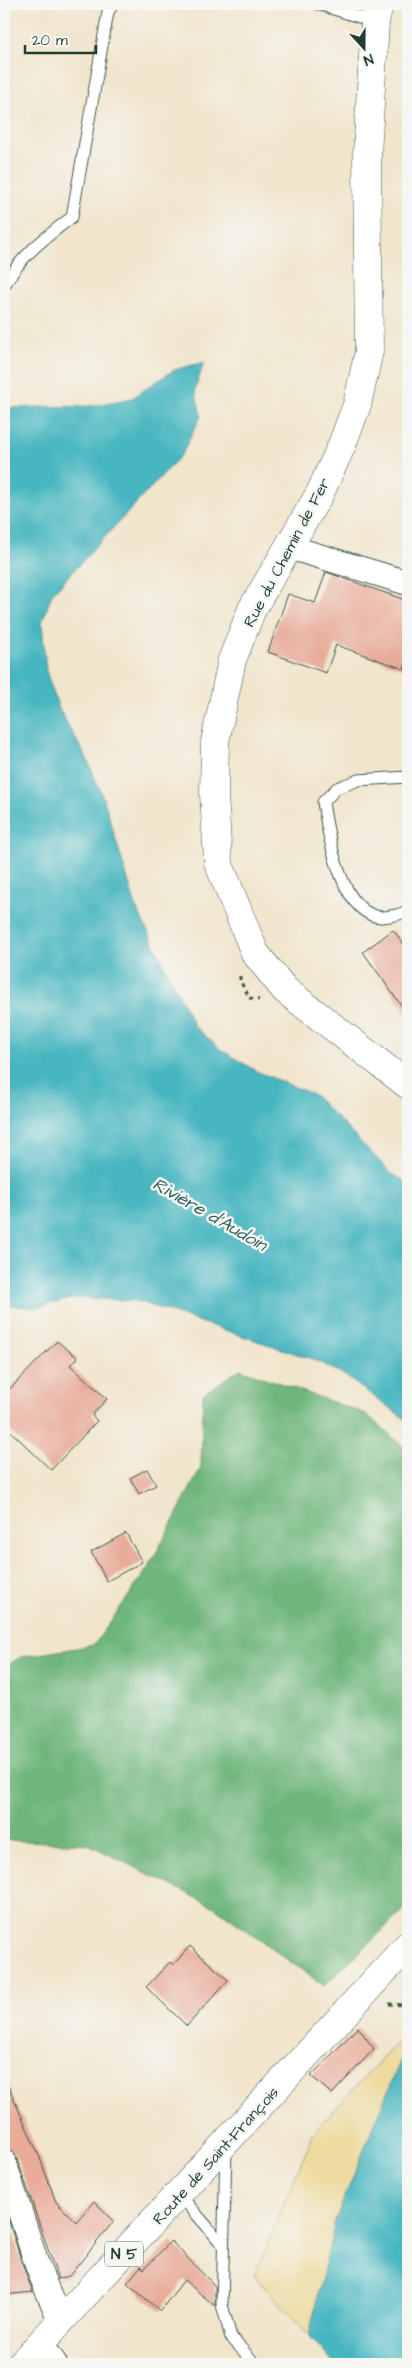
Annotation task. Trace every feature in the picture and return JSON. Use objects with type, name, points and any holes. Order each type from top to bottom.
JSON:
[{"type":"main road","name":"Rue du Chemin de Fer","points":[[377,13],[367,154],[369,351],[357,405],[341,447],[320,493],[252,609],[232,660],[215,742],[214,794],[218,862],[255,953],[285,990],[408,1085]]},
{"type":"main road","name":"Route de Saint-François","points":[[20,2364],[48,2354],[60,2323],[408,1945]]},
{"type":"street","points":[[290,547],[408,583]]},
{"type":"street","points":[[4,2162],[38,2268],[60,2323]]},
{"type":"lane","points":[[4,286],[13,269],[29,250],[72,217],[108,12],[113,4]]},
{"type":"lane","points":[[318,4],[377,13]]},
{"type":"lane","points":[[408,777],[358,780],[337,788],[323,802],[329,842],[350,895],[366,914],[383,918],[408,910]]},
{"type":"lane","points":[[226,2142],[222,2305],[231,2337],[255,2364]]},
{"type":"lane","points":[[179,2194],[223,2245]]},
{"type":"green space","points":[[240,1369],[366,1414],[408,1451],[408,1906],[324,1986],[213,1906],[88,1844],[4,1840],[4,1667],[21,1657],[94,1645],[149,1567],[201,1468],[203,1394]]},
{"type":"sand","points":[[408,2031],[408,2042],[335,2221],[309,2335],[254,2276],[315,2130]]},
{"type":"water","name":"Rivière d'Audoin","points":[[204,362],[195,390],[201,416],[182,454],[52,594],[42,622],[46,671],[59,709],[87,759],[104,800],[136,907],[194,1026],[220,1049],[256,1071],[314,1095],[392,1174],[408,1183],[408,1421],[341,1373],[312,1359],[137,1301],[75,1298],[34,1308],[4,1304],[4,408],[91,406],[132,398],[174,370]]},
{"type":"water","points":[[408,2042],[408,2364],[334,2364],[309,2335],[335,2221]]},
{"type":"building","points":[[326,572],[408,601],[408,657],[404,669],[336,645],[326,673],[268,652],[288,594],[315,603]]},
{"type":"building","points":[[393,930],[408,950],[408,1015],[363,952]]},
{"type":"building","points":[[57,1341],[78,1358],[70,1365],[107,1399],[92,1415],[97,1421],[51,1470],[4,1425],[4,1395]]},
{"type":"building","points":[[147,1469],[156,1485],[139,1494],[130,1478]]},
{"type":"building","points":[[126,1533],[142,1562],[107,1581],[91,1552]]},
{"type":"building","points":[[190,1946],[228,1980],[187,2026],[146,1987],[170,1962],[173,1965]]},
{"type":"building","points":[[358,2027],[374,2049],[332,2094],[311,2076]]},
{"type":"building","points":[[4,2077],[40,2158],[56,2202],[76,2222],[94,2201],[114,2221],[69,2276],[58,2279],[17,2158],[13,2152],[4,2149]]},
{"type":"building","points":[[4,2206],[25,2272],[33,2292],[4,2295]]},
{"type":"building","points":[[171,2241],[215,2286],[215,2306],[184,2280],[160,2311],[127,2283],[141,2266],[144,2269]]}]
